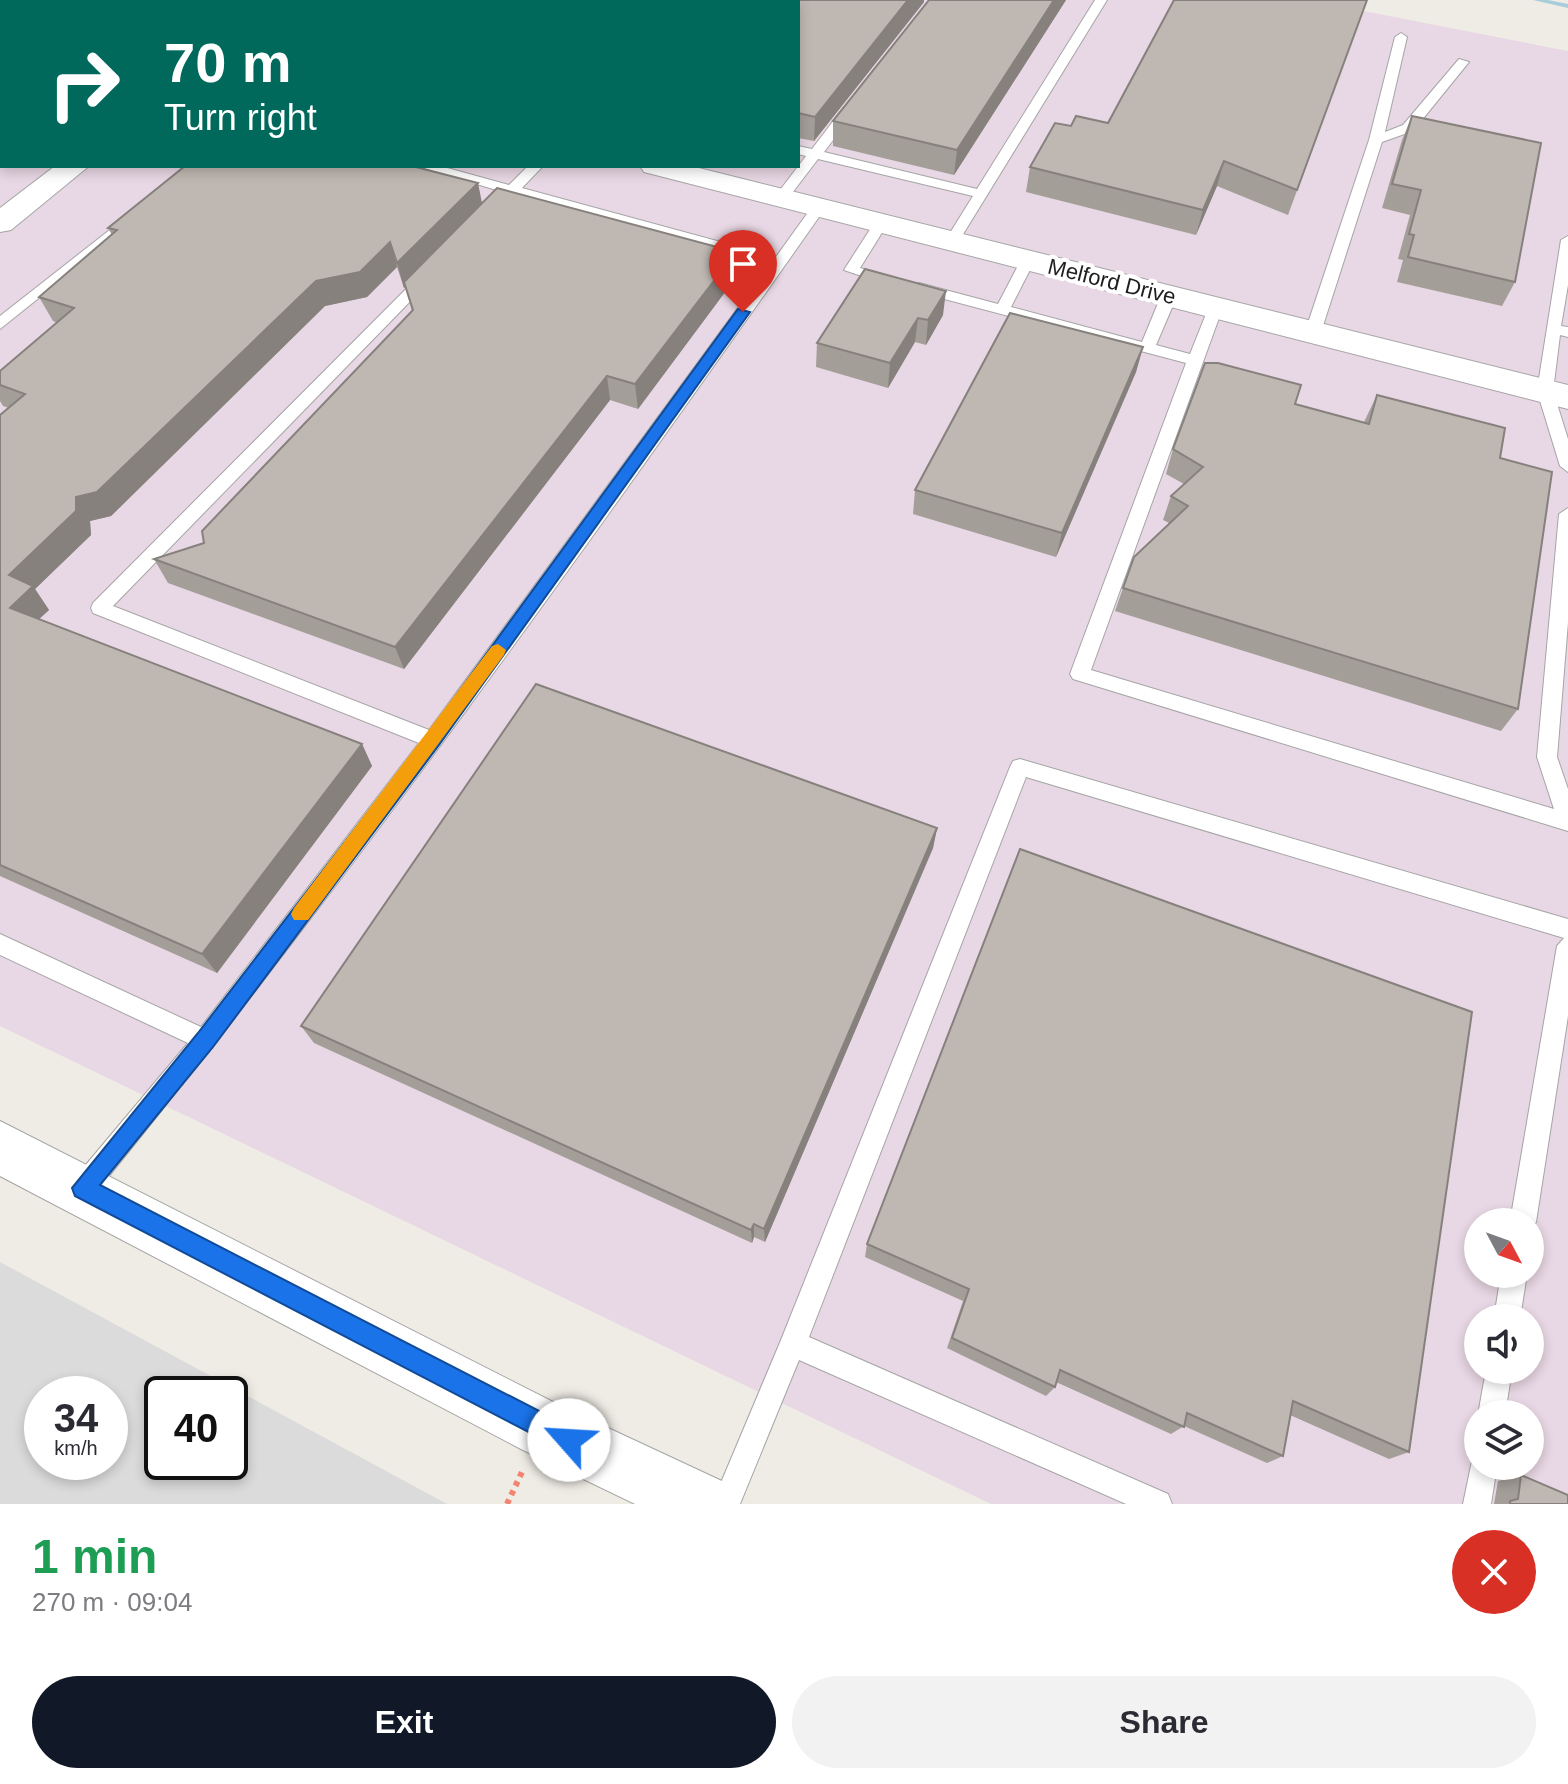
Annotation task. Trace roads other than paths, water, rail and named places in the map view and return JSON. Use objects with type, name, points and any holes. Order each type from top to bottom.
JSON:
[{"type":"street","points":[[0,223],[71,168]]},
{"type":"street","name":"Melford Drive","points":[[666,168],[1557,394]]},
{"type":"street","points":[[0,1147],[542,1428],[702,1504]]},
{"type":"lane","points":[[952,241],[1101,0]]},
{"type":"lane","points":[[1313,332],[1376,140],[1401,37]]},
{"type":"lane","points":[[1376,140],[1408,128],[1463,62]]},
{"type":"lane","points":[[781,198],[861,95]]},
{"type":"lane","points":[[800,150],[980,194]]},
{"type":"lane","points":[[431,168],[779,262]]},
{"type":"lane","points":[[479,224],[534,168]]},
{"type":"lane","points":[[0,324],[145,206]]},
{"type":"lane","points":[[83,1188],[205,1040],[433,740],[819,207]]},
{"type":"lane","points":[[881,223],[851,270],[1195,360]]},
{"type":"lane","points":[[1568,240],[1557,394],[1568,466]]},
{"type":"lane","points":[[1002,310],[1028,260]]},
{"type":"lane","points":[[433,740],[100,608],[434,269]]},
{"type":"lane","points":[[1147,348],[1169,296]]},
{"type":"lane","points":[[1215,307],[1080,674],[1568,821]]},
{"type":"lane","points":[[1568,514],[1547,757],[1568,821]]},
{"type":"lane","points":[[726,1504],[793,1344],[1020,767],[1568,929]]},
{"type":"lane","points":[[0,944],[205,1040]]},
{"type":"lane","points":[[1525,1208],[1568,946]]},
{"type":"lane","points":[[793,1344],[1158,1504]]},
{"type":"lane","points":[[1477,1504],[1481,1480]]},
{"type":"waterway","points":[[1537,0],[1568,6]]}]
